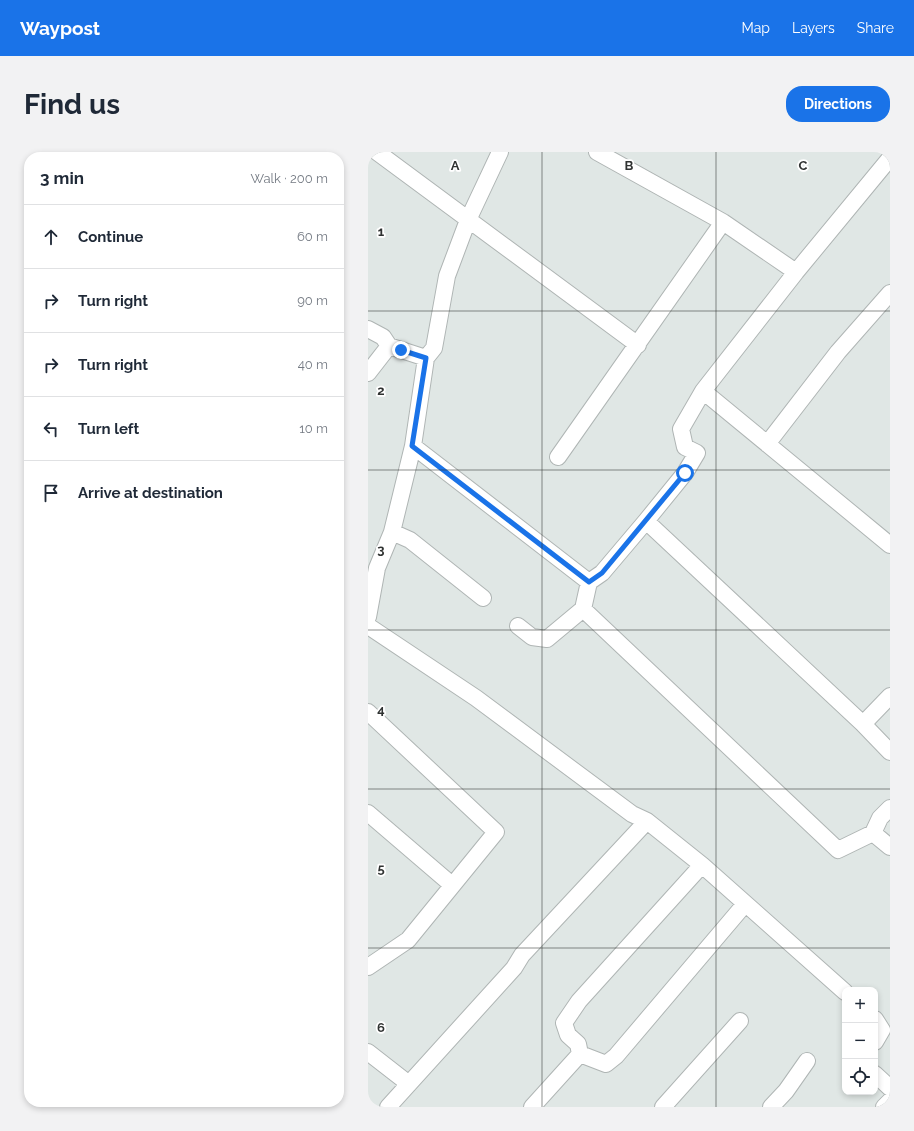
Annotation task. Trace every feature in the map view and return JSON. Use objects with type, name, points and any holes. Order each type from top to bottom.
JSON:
[{"type":"street","points":[[368,162],[376,152],[638,345]]},
{"type":"street","points":[[368,617],[373,566],[392,532],[412,446],[426,358],[434,348],[447,276],[468,220],[500,152]]},
{"type":"street","points":[[597,152],[723,222],[796,272]]},
{"type":"street","points":[[518,626],[532,637],[547,639],[583,609],[589,582],[602,573],[646,521],[685,473],[697,453],[685,447],[681,429],[703,391],[796,272],[890,158]]},
{"type":"street","points":[[558,457],[723,222]]},
{"type":"street","points":[[767,444],[838,352],[890,293]]},
{"type":"street","points":[[368,329],[384,337],[389,346],[426,358]]},
{"type":"street","points":[[368,373],[389,346]]},
{"type":"street","points":[[703,391],[890,545]]},
{"type":"street","points":[[412,446],[589,582]]},
{"type":"street","points":[[646,521],[863,724],[890,752]]},
{"type":"street","points":[[392,532],[410,540],[483,598]]},
{"type":"street","points":[[583,609],[838,850],[873,833],[880,818],[890,808]]},
{"type":"street","points":[[368,626],[476,698],[632,814],[647,821],[702,865],[842,989]]},
{"type":"street","points":[[863,724],[890,696]]},
{"type":"street","points":[[368,712],[496,832],[408,940],[368,967]]},
{"type":"street","points":[[368,813],[452,885]]},
{"type":"street","points":[[388,1107],[514,968],[522,955],[647,821]]},
{"type":"street","points":[[873,833],[890,847]]},
{"type":"street","points":[[580,1054],[578,1044],[568,1036],[564,1022],[579,1000],[702,865]]},
{"type":"street","points":[[580,1054],[606,1064],[616,1056],[745,904]]},
{"type":"street","points":[[663,1107],[740,1021]]},
{"type":"street","points":[[878,1024],[882,1030],[878,1037]]},
{"type":"street","points":[[368,1052],[410,1084]]},
{"type":"street","points":[[532,1107],[580,1054]]},
{"type":"street","points":[[771,1107],[786,1091],[807,1061]]},
{"type":"street","points":[[878,1077],[890,1088]]},
{"type":"street","points":[[884,1107],[890,1101]]},
{"type":"route","points":[[401,350],[426,358],[412,446],[589,582],[602,573],[685,473]]}]
